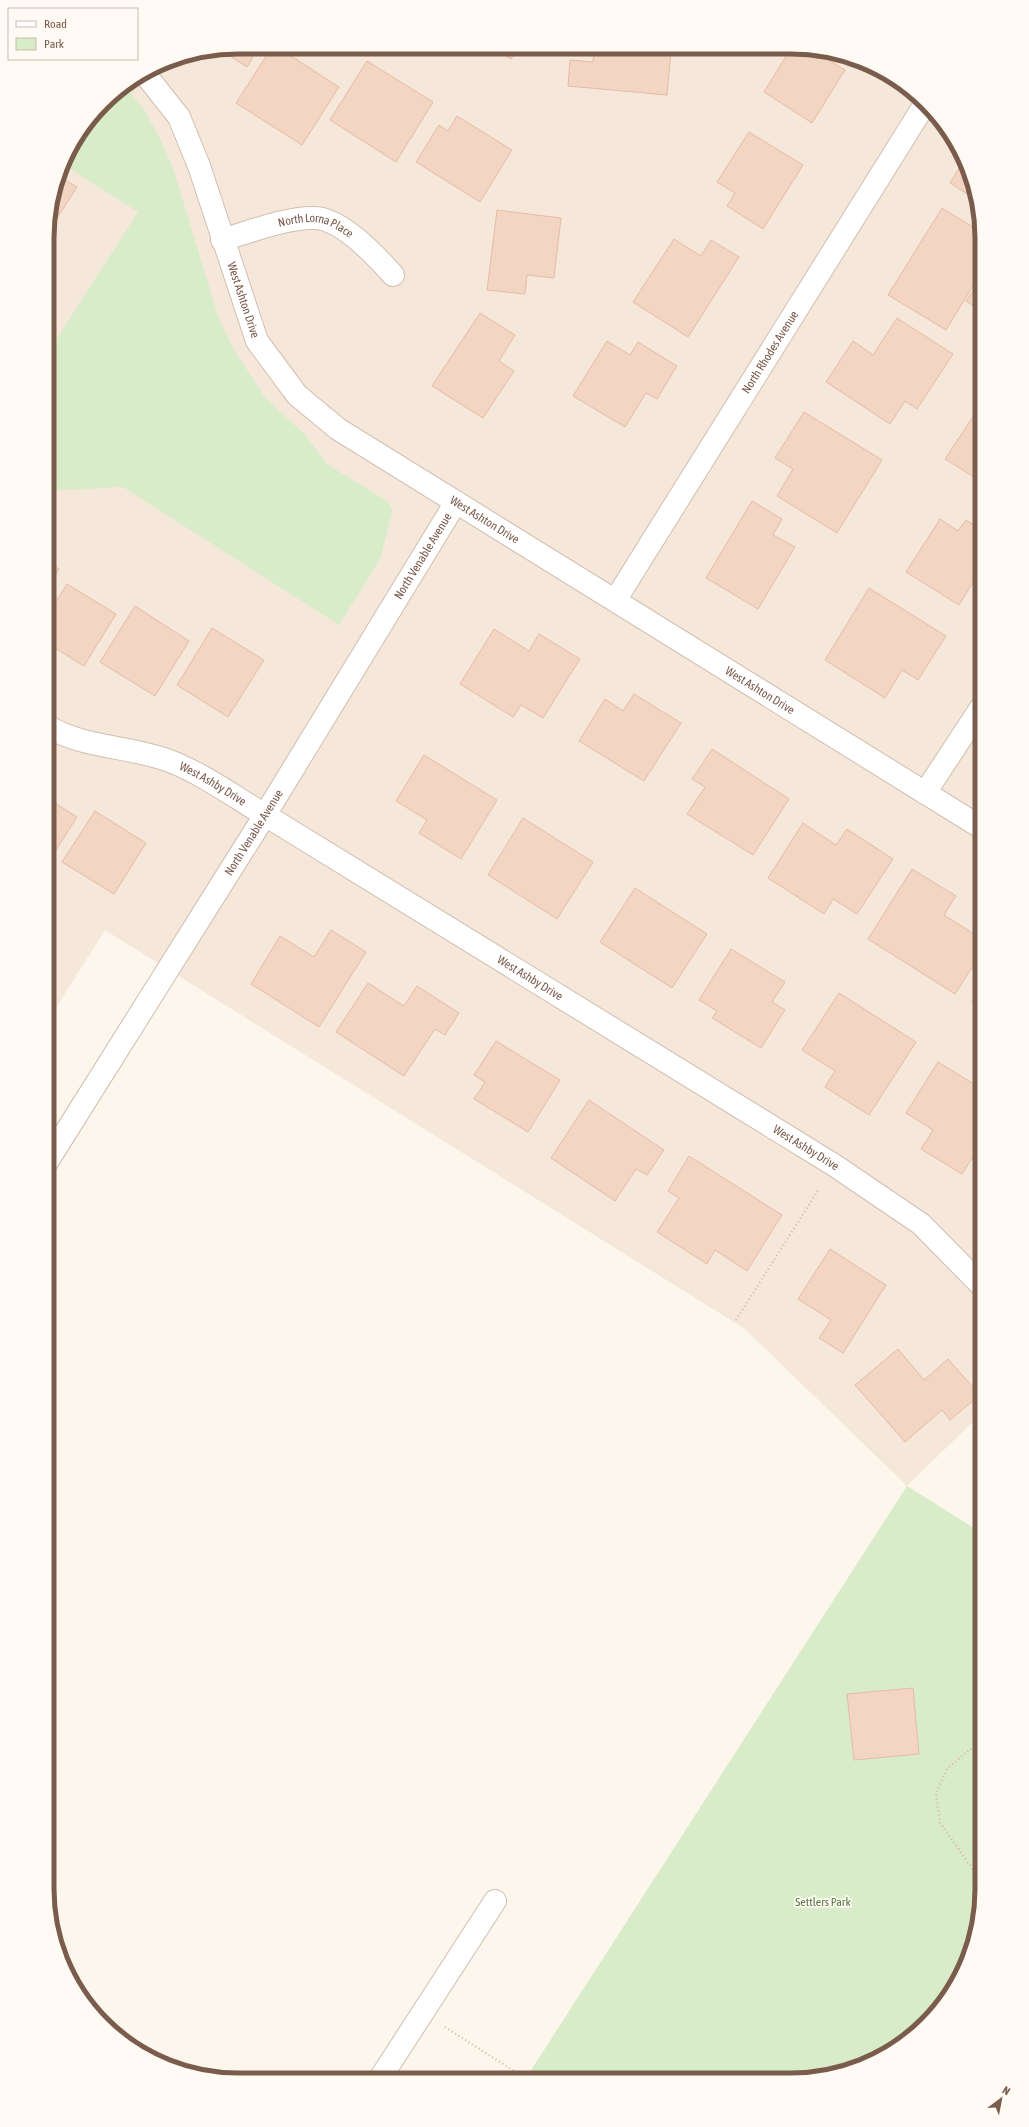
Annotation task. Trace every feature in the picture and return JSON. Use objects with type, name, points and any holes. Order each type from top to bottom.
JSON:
[{"type":"street","name":"West Ashton Drive","points":[[149,77],[155,83],[179,117],[199,166],[222,240],[257,341],[297,395],[338,428],[975,824]]},
{"type":"street","name":"North Rhodes Avenue","points":[[616,600],[922,109]]},
{"type":"street","name":"North Lorna Place","points":[[222,240],[297,219],[316,218],[332,223],[367,246],[393,275]]},
{"type":"street","name":"North Venable Avenue","points":[[54,1151],[265,815],[456,502]]},
{"type":"street","points":[[925,793],[975,717]]},
{"type":"street","name":"West Ashby Drive","points":[[54,729],[84,740],[166,760],[193,772],[265,815],[834,1165],[921,1224],[975,1279]]},
{"type":"street","points":[[384,2073],[495,1901]]},
{"type":"path","points":[[736,1320],[820,1187]]},
{"type":"path","points":[[975,1749],[970,1749],[947,1769],[936,1793],[940,1823],[975,1872]]},
{"type":"path","points":[[423,2013],[517,2073]]},
{"type":"shaded area","points":[[226,54],[803,54],[838,60],[872,73],[903,92],[921,108],[937,126],[956,157],[969,191],[975,226],[975,1420],[907,1486],[745,1329],[105,930],[54,1011],[54,226],[60,191],[73,157],[92,126],[108,108],[126,92],[157,73],[191,60]]},
{"type":"green space","points":[[128,90],[143,108],[160,138],[173,168],[219,319],[234,350],[265,397],[306,436],[327,464],[388,502],[393,510],[380,559],[339,625],[123,487],[54,491],[54,343],[138,212],[68,168],[79,146],[92,126],[108,108]]},
{"type":"green space","name":"Settlers Park","points":[[907,1486],[975,1529],[975,1901],[969,1936],[961,1959],[950,1981],[937,2001],[921,2019],[893,2042],[861,2059],[827,2069],[803,2073],[529,2073]]},
{"type":"building","points":[[227,54],[255,54],[247,67]]},
{"type":"building","points":[[268,54],[288,54],[339,87],[302,145],[236,103]]},
{"type":"building","points":[[502,54],[514,54],[511,59]]},
{"type":"building","points":[[594,54],[671,54],[667,95],[568,86],[570,60],[593,62]]},
{"type":"building","points":[[788,54],[803,54],[824,57],[845,70],[812,123],[764,92]]},
{"type":"building","points":[[367,61],[433,102],[396,162],[330,120]]},
{"type":"building","points":[[457,116],[512,150],[480,202],[416,162],[439,125],[448,131]]},
{"type":"building","points":[[749,132],[803,165],[763,229],[727,206],[735,193],[717,182]]},
{"type":"building","points":[[960,166],[970,195],[950,183]]},
{"type":"building","points":[[64,179],[77,187],[55,222],[60,191]]},
{"type":"building","points":[[942,208],[975,228],[975,282],[946,330],[888,295]]},
{"type":"building","points":[[497,210],[561,218],[554,278],[527,275],[525,294],[487,290]]},
{"type":"building","points":[[674,239],[701,256],[711,240],[739,257],[688,337],[633,302]]},
{"type":"building","points":[[975,288],[975,307],[966,301]]},
{"type":"building","points":[[480,313],[515,335],[499,361],[514,371],[483,418],[432,386]]},
{"type":"building","points":[[897,318],[953,354],[917,409],[905,401],[890,424],[826,382],[853,341],[873,355]]},
{"type":"building","points":[[607,341],[630,355],[638,342],[677,366],[657,399],[646,393],[625,427],[573,396]]},
{"type":"building","points":[[804,412],[882,460],[837,533],[777,496],[793,469],[775,458]]},
{"type":"building","points":[[975,414],[975,478],[945,459]]},
{"type":"building","points":[[752,501],[782,519],[773,535],[795,547],[758,609],[706,578]]},
{"type":"building","points":[[940,519],[958,531],[966,520],[975,526],[975,579],[959,605],[906,572]]},
{"type":"building","points":[[54,566],[59,569],[54,577]]},
{"type":"building","points":[[67,584],[116,614],[84,666],[54,647],[54,605]]},
{"type":"building","points":[[869,588],[946,636],[918,680],[902,670],[885,698],[825,660]]},
{"type":"building","points":[[135,606],[189,641],[155,696],[100,662]]},
{"type":"building","points":[[212,628],[264,660],[228,717],[177,685]]},
{"type":"building","points":[[494,629],[529,651],[539,634],[580,659],[543,718],[521,705],[513,717],[460,684]]},
{"type":"building","points":[[634,694],[681,723],[644,781],[579,741],[605,699],[623,711]]},
{"type":"building","points":[[712,749],[789,799],[753,855],[687,814],[705,787],[692,779]]},
{"type":"building","points":[[424,755],[497,800],[461,859],[419,833],[427,820],[396,801]]},
{"type":"building","points":[[54,802],[77,817],[54,853]]},
{"type":"building","points":[[95,811],[146,843],[114,894],[62,862]]},
{"type":"building","points":[[523,818],[593,862],[557,919],[488,875]]},
{"type":"building","points":[[803,823],[836,845],[847,829],[893,859],[857,914],[833,899],[824,914],[768,878]]},
{"type":"building","points":[[912,869],[956,896],[944,915],[975,935],[975,963],[955,994],[868,939]]},
{"type":"building","points":[[635,888],[707,934],[672,988],[600,942]]},
{"type":"building","points":[[331,930],[366,952],[319,1027],[251,984],[280,936],[314,957]]},
{"type":"building","points":[[731,949],[785,982],[772,1002],[785,1010],[761,1048],[712,1018],[717,1011],[699,1000]]},
{"type":"building","points":[[368,983],[404,1006],[417,986],[459,1013],[445,1035],[435,1029],[404,1076],[336,1032]]},
{"type":"building","points":[[839,993],[916,1042],[869,1115],[825,1087],[835,1071],[802,1050]]},
{"type":"building","points":[[496,1041],[560,1080],[528,1132],[474,1099],[485,1082],[474,1075]]},
{"type":"building","points":[[938,1062],[975,1085],[975,1153],[962,1174],[921,1149],[933,1130],[906,1113]]},
{"type":"building","points":[[589,1100],[664,1150],[647,1175],[636,1169],[615,1201],[551,1158]]},
{"type":"building","points":[[689,1156],[782,1215],[747,1271],[715,1250],[707,1264],[657,1232],[679,1198],[668,1191]]},
{"type":"building","points":[[830,1249],[886,1285],[843,1353],[819,1338],[831,1320],[798,1299]]},
{"type":"building","points":[[898,1349],[924,1380],[948,1359],[975,1389],[975,1399],[950,1420],[942,1410],[905,1442],[855,1385]]},
{"type":"building","points":[[913,1688],[919,1754],[854,1760],[847,1694]]}]
